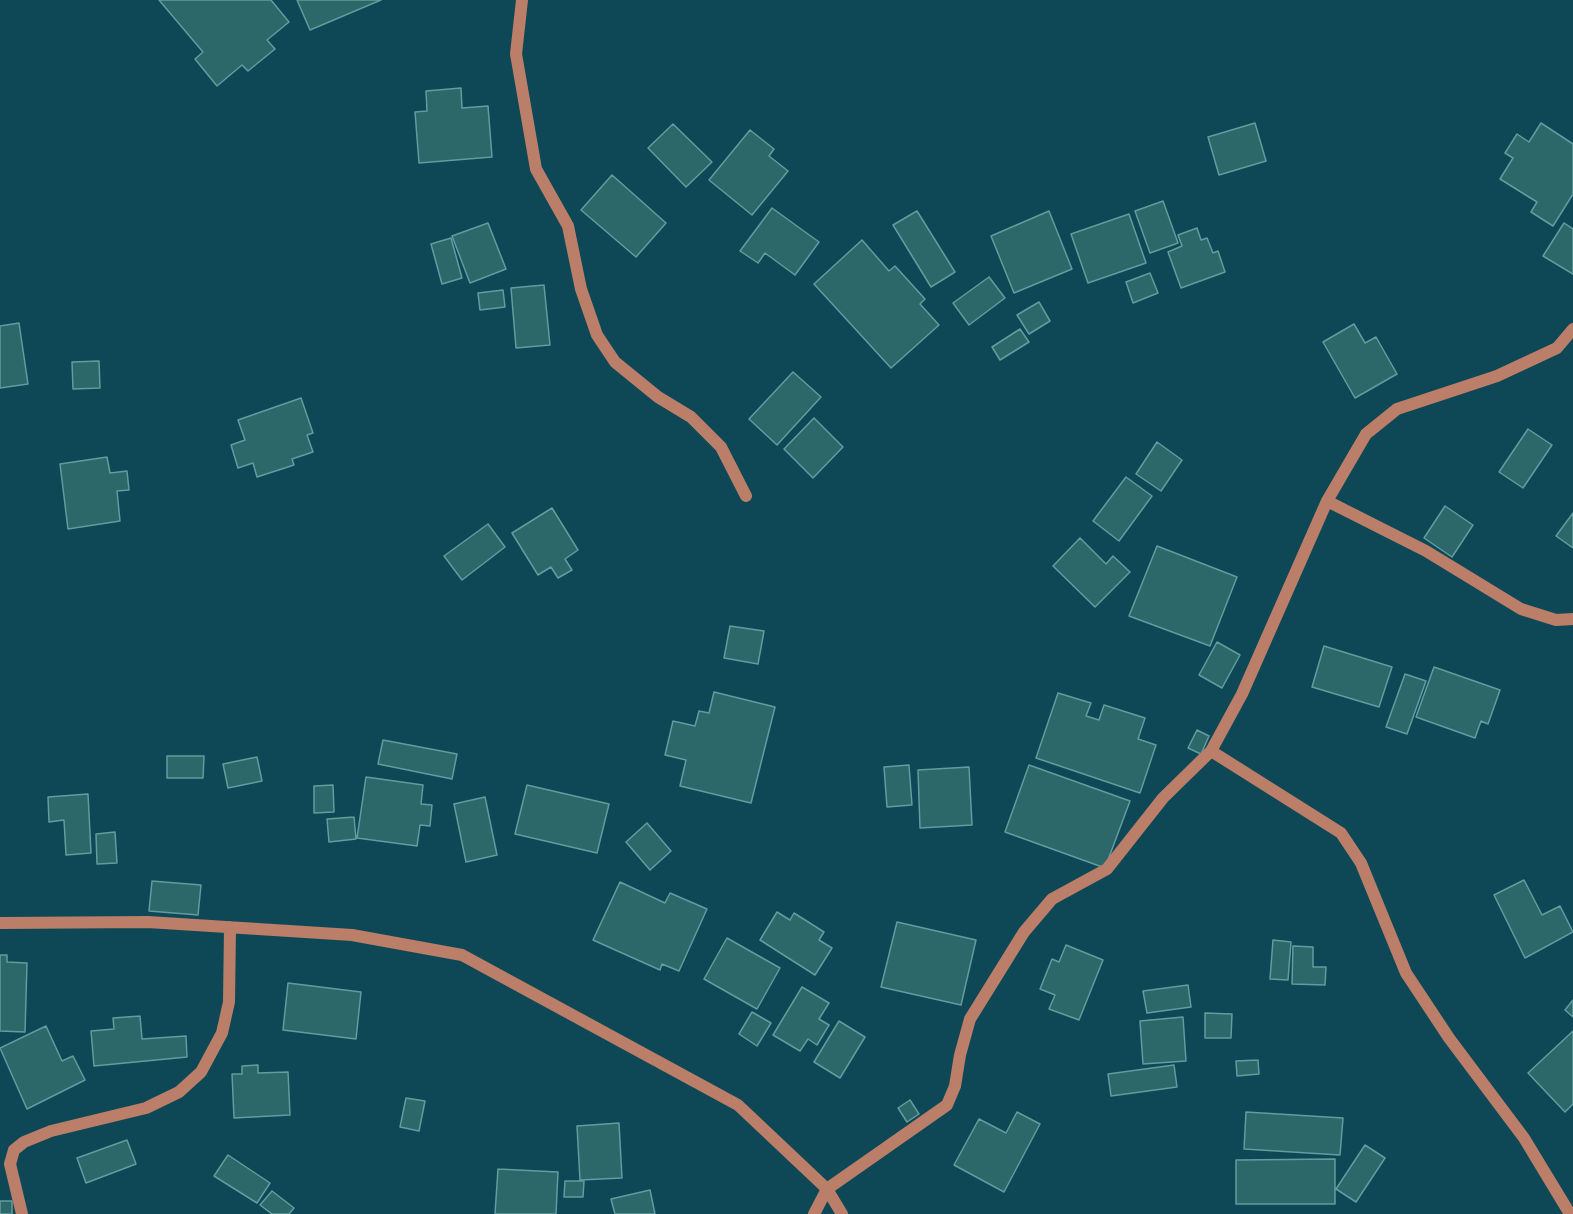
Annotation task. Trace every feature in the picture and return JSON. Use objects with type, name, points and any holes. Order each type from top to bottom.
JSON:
[{"type":"street","points":[[522,0],[516,54],[536,169],[568,226],[580,290],[597,335],[615,362],[658,397],[691,417],[721,447],[746,496]]},
{"type":"street","points":[[814,1214],[827,1189],[947,1106],[955,1086],[960,1054],[970,1019],[1024,932],[1052,899],[1107,868],[1163,798],[1212,751],[1242,694],[1327,501],[1366,434],[1397,409],[1497,376],[1557,348],[1573,329]]},
{"type":"street","points":[[1327,501],[1426,551],[1521,609],[1556,620],[1573,619]]},
{"type":"street","points":[[1212,751],[1341,833],[1361,863],[1406,973],[1449,1038],[1524,1138],[1570,1214]]},
{"type":"street","points":[[0,923],[148,922],[352,935],[462,956],[738,1105],[827,1189],[842,1214]]},
{"type":"street","points":[[22,1214],[10,1164],[14,1150],[24,1142],[51,1131],[146,1108],[179,1092],[201,1072],[222,1033],[229,1002],[230,927]]},
{"type":"building","points":[[159,0],[271,0],[289,22],[267,40],[275,49],[248,71],[242,65],[217,86],[195,59],[203,52]]},
{"type":"building","points":[[297,0],[381,0],[310,30]]},
{"type":"building","points":[[461,88],[462,108],[488,106],[492,157],[419,163],[415,112],[427,111],[426,91]]},
{"type":"building","points":[[1255,123],[1266,161],[1219,175],[1208,137]]},
{"type":"building","points":[[1541,123],[1573,144],[1573,194],[1553,226],[1531,212],[1537,202],[1500,179],[1513,158],[1505,153],[1517,134],[1529,142]]},
{"type":"building","points":[[673,124],[712,162],[686,187],[648,148]]},
{"type":"building","points":[[750,130],[774,149],[769,156],[788,171],[752,215],[709,180]]},
{"type":"building","points":[[612,175],[666,223],[636,257],[581,210]]},
{"type":"building","points":[[1163,201],[1178,243],[1150,253],[1135,211]]},
{"type":"building","points":[[772,208],[819,242],[795,275],[765,253],[758,263],[740,251]]},
{"type":"building","points":[[917,211],[955,272],[931,287],[893,225]]},
{"type":"building","points":[[1049,211],[1072,269],[1014,293],[991,236]]},
{"type":"building","points":[[1129,214],[1146,263],[1088,283],[1071,234]]},
{"type":"building","points":[[488,223],[506,269],[470,283],[452,236]]},
{"type":"building","points":[[1564,223],[1573,229],[1573,274],[1543,256]]},
{"type":"building","points":[[1197,228],[1201,240],[1207,238],[1213,253],[1218,251],[1225,272],[1181,288],[1168,252],[1182,246],[1178,235]]},
{"type":"building","points":[[451,238],[462,278],[442,284],[431,244]]},
{"type":"building","points":[[862,240],[889,271],[895,266],[925,299],[920,304],[939,325],[891,368],[814,284]]},
{"type":"building","points":[[1150,273],[1158,293],[1133,303],[1126,282]]},
{"type":"building","points":[[989,277],[1005,298],[969,325],[953,303]]},
{"type":"building","points":[[544,285],[550,345],[516,348],[511,288]]},
{"type":"building","points":[[503,290],[505,307],[480,310],[478,293]]},
{"type":"building","points":[[1039,302],[1050,321],[1029,334],[1017,315]]},
{"type":"building","points":[[19,323],[28,384],[0,388],[0,326]]},
{"type":"building","points":[[1354,324],[1365,343],[1376,337],[1397,374],[1355,398],[1323,342]]},
{"type":"building","points":[[1020,329],[1029,342],[1000,360],[992,347]]},
{"type":"building","points":[[99,361],[100,388],[73,389],[72,362]]},
{"type":"building","points":[[793,372],[821,397],[777,445],[749,419]]},
{"type":"building","points":[[301,398],[313,433],[307,435],[313,452],[292,459],[294,465],[257,477],[253,463],[238,468],[231,445],[245,440],[238,420]]},
{"type":"building","points":[[814,418],[843,447],[813,478],[784,449]]},
{"type":"building","points":[[1528,429],[1552,445],[1523,488],[1499,472]]},
{"type":"building","points":[[1157,442],[1182,460],[1161,491],[1136,474]]},
{"type":"building","points":[[107,457],[110,473],[127,471],[129,490],[117,491],[120,521],[68,529],[60,464]]},
{"type":"building","points":[[1126,477],[1152,496],[1119,541],[1093,521]]},
{"type":"building","points":[[1445,506],[1473,525],[1452,557],[1424,538]]},
{"type":"building","points":[[552,508],[578,550],[565,559],[572,570],[558,578],[551,567],[538,575],[512,533]]},
{"type":"building","points":[[1573,513],[1573,548],[1556,536]]},
{"type":"building","points":[[488,524],[505,547],[462,580],[444,556]]},
{"type":"building","points":[[1080,538],[1106,564],[1113,556],[1130,572],[1095,607],[1053,566]]},
{"type":"building","points":[[1157,546],[1237,577],[1210,646],[1129,616]]},
{"type":"building","points":[[730,626],[764,631],[758,664],[724,658]]},
{"type":"building","points":[[1217,642],[1240,655],[1222,688],[1199,675]]},
{"type":"building","points":[[1324,646],[1392,667],[1379,707],[1312,687]]},
{"type":"building","points":[[1434,667],[1500,690],[1488,724],[1481,721],[1475,738],[1416,717]]},
{"type":"building","points":[[1405,674],[1426,681],[1407,734],[1386,727]]},
{"type":"building","points":[[714,692],[775,707],[751,803],[680,786],[686,760],[665,755],[673,721],[695,726],[699,711],[709,713]]},
{"type":"building","points":[[1058,693],[1091,703],[1086,716],[1099,720],[1104,705],[1145,718],[1138,739],[1156,745],[1140,793],[1036,758]]},
{"type":"building","points":[[1197,730],[1209,736],[1201,754],[1188,748]]},
{"type":"building","points":[[383,740],[457,754],[452,779],[378,764]]},
{"type":"building","points":[[167,756],[204,756],[203,778],[167,778]]},
{"type":"building","points":[[257,757],[262,781],[228,788],[223,764]]},
{"type":"building","points":[[909,765],[912,805],[887,807],[884,767]]},
{"type":"building","points":[[1029,765],[1130,801],[1105,868],[1005,832]]},
{"type":"building","points":[[969,767],[972,825],[920,828],[918,770]]},
{"type":"building","points":[[366,777],[423,785],[421,804],[432,805],[430,826],[420,825],[417,846],[357,838]]},
{"type":"building","points":[[333,785],[334,812],[314,813],[314,786]]},
{"type":"building","points":[[527,785],[609,804],[597,853],[515,834]]},
{"type":"building","points":[[88,794],[91,853],[66,855],[64,820],[49,822],[48,797]]},
{"type":"building","points":[[485,797],[497,855],[466,862],[454,804]]},
{"type":"building","points":[[354,817],[356,839],[329,842],[327,819]]},
{"type":"building","points":[[647,823],[671,851],[650,870],[626,842]]},
{"type":"building","points":[[115,832],[117,863],[97,864],[96,834]]},
{"type":"building","points":[[1524,880],[1542,915],[1560,906],[1573,932],[1525,958],[1494,895]]},
{"type":"building","points":[[152,881],[201,885],[198,915],[149,911]]},
{"type":"building","points":[[620,882],[665,903],[670,893],[707,909],[679,971],[662,964],[660,970],[593,940]]},
{"type":"building","points":[[777,912],[790,920],[794,913],[824,932],[819,940],[832,948],[815,975],[760,940]]},
{"type":"building","points":[[897,922],[976,940],[961,1005],[881,987]]},
{"type":"building","points":[[727,938],[780,968],[757,1009],[704,979]]},
{"type":"building","points":[[1273,940],[1291,942],[1288,980],[1270,979]]},
{"type":"building","points":[[1066,945],[1103,960],[1079,1020],[1049,1009],[1055,995],[1040,989],[1052,959],[1059,962]]},
{"type":"building","points":[[1293,946],[1313,947],[1313,967],[1326,967],[1325,985],[1292,984]]},
{"type":"building","points":[[0,955],[7,955],[7,962],[27,963],[25,1032],[0,1031]]},
{"type":"building","points":[[288,983],[361,992],[356,1039],[283,1030]]},
{"type":"building","points":[[1188,985],[1191,1007],[1147,1013],[1143,991]]},
{"type":"building","points":[[802,987],[829,1003],[819,1019],[829,1025],[817,1045],[808,1039],[800,1051],[773,1035]]},
{"type":"building","points":[[1573,1000],[1573,1017],[1565,1010]]},
{"type":"building","points":[[752,1012],[771,1023],[757,1046],[739,1034]]},
{"type":"building","points":[[1205,1013],[1232,1014],[1231,1038],[1205,1038]]},
{"type":"building","points":[[140,1016],[142,1039],[186,1036],[187,1057],[94,1066],[91,1031],[114,1029],[113,1018]]},
{"type":"building","points":[[1183,1017],[1186,1061],[1143,1064],[1140,1021]]},
{"type":"building","points":[[839,1021],[865,1037],[840,1078],[814,1062]]},
{"type":"building","points":[[46,1026],[62,1061],[73,1056],[85,1080],[27,1109],[0,1048]]},
{"type":"building","points":[[1573,1031],[1573,1104],[1565,1112],[1528,1073]]},
{"type":"building","points":[[1258,1060],[1259,1074],[1237,1076],[1236,1061]]},
{"type":"building","points":[[258,1065],[258,1073],[288,1072],[290,1115],[234,1118],[232,1074],[242,1074],[242,1066]]},
{"type":"building","points":[[1174,1065],[1177,1087],[1111,1096],[1108,1074]]},
{"type":"building","points":[[406,1098],[425,1101],[419,1131],[400,1127]]},
{"type":"building","points":[[910,1100],[919,1114],[907,1122],[898,1108]]},
{"type":"building","points":[[1017,1112],[1040,1124],[1004,1192],[954,1165],[979,1119],[1006,1133]]},
{"type":"building","points":[[1246,1112],[1343,1118],[1340,1155],[1244,1149]]},
{"type":"building","points":[[619,1123],[622,1178],[580,1180],[577,1126]]},
{"type":"building","points":[[127,1140],[136,1164],[86,1183],[77,1158]]},
{"type":"building","points":[[1365,1145],[1385,1158],[1356,1202],[1336,1189]]},
{"type":"building","points":[[228,1155],[270,1183],[257,1203],[214,1176]]},
{"type":"building","points":[[1335,1159],[1335,1204],[1236,1204],[1236,1160]]},
{"type":"building","points":[[498,1169],[558,1172],[556,1214],[495,1214]]},
{"type":"building","points":[[565,1181],[584,1181],[583,1197],[564,1197]]},
{"type":"building","points":[[650,1190],[655,1214],[615,1214],[611,1199]]},
{"type":"building","points":[[272,1191],[294,1208],[289,1214],[272,1214],[260,1205]]},
{"type":"building","points":[[0,1201],[12,1201],[12,1214],[0,1214]]}]
